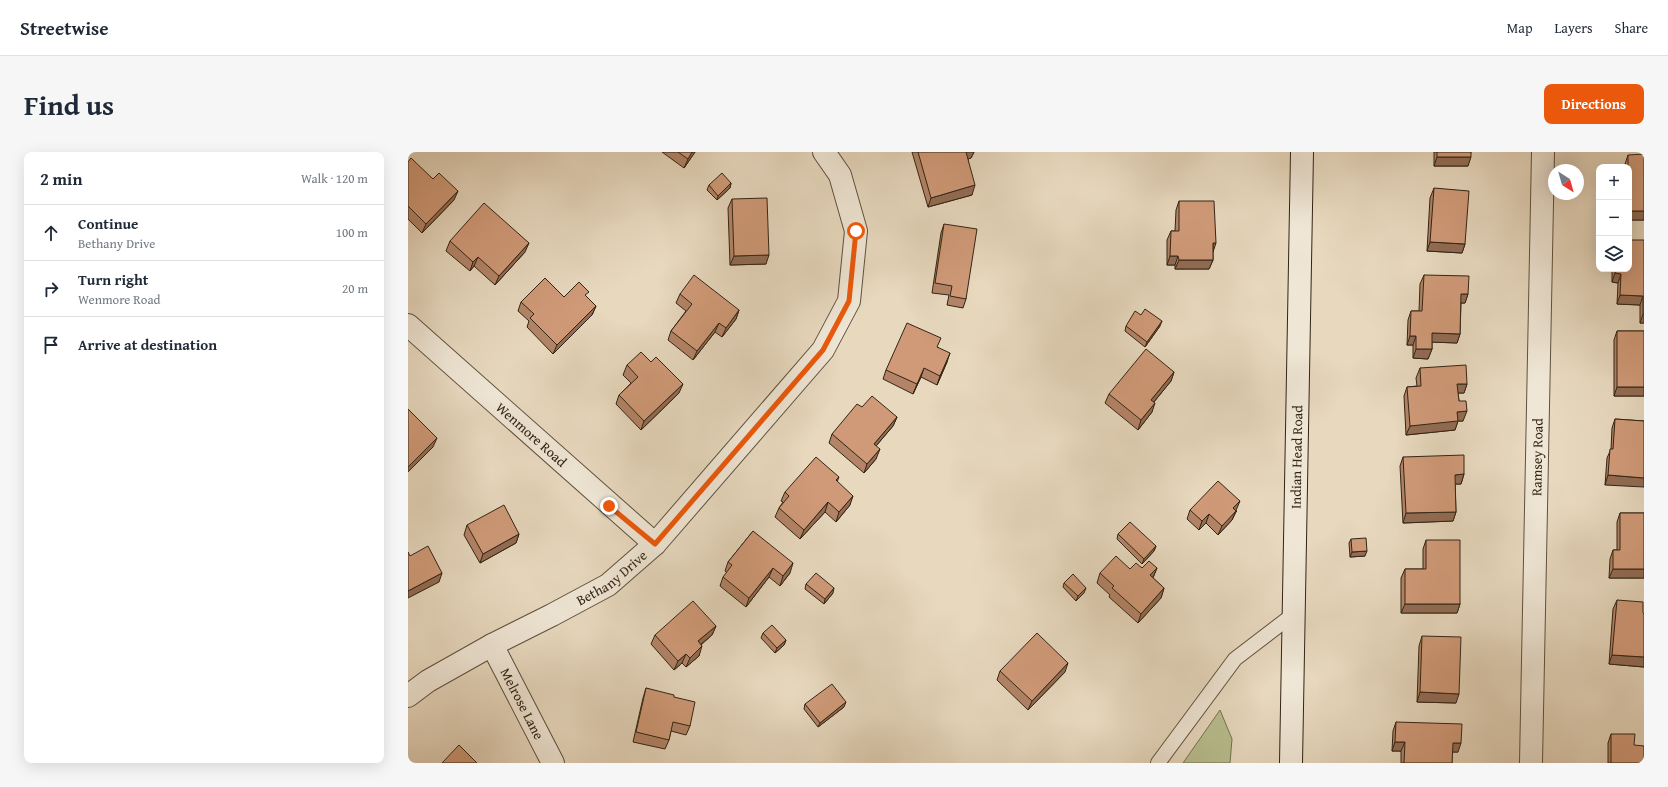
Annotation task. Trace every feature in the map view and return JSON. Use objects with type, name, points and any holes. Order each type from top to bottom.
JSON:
[{"type":"street","name":"Bethany Drive","points":[[408,696],[428,681],[492,645],[552,615],[608,584],[655,544],[823,350],[849,301],[856,231],[840,175],[824,152]]},
{"type":"street","name":"Indian Head Road","points":[[1291,763],[1302,152]]},
{"type":"street","name":"Ramsey Road","points":[[1531,763],[1543,152]]},
{"type":"street","name":"Wenmore Road","points":[[408,325],[655,544]]},
{"type":"street","name":"Melrose Lane","points":[[492,645],[553,763]]},
{"type":"lane","points":[[1158,763],[1235,659],[1294,614]]},
{"type":"green space","points":[[1220,710],[1232,739],[1230,763],[1183,763]]},
{"type":"building","points":[[678,152],[692,152],[688,159]]},
{"type":"building","points":[[918,152],[966,152],[975,185],[931,198]]},
{"type":"building","points":[[1437,152],[1471,152],[1471,157],[1437,157]]},
{"type":"building","points":[[1644,154],[1644,211],[1632,211],[1632,164],[1628,164],[1628,155]]},
{"type":"building","points":[[411,158],[433,179],[439,173],[458,191],[426,224],[408,206],[408,162]]},
{"type":"building","points":[[722,173],[731,183],[718,196],[709,185]]},
{"type":"building","points":[[1434,188],[1469,191],[1465,244],[1430,242]]},
{"type":"building","points":[[767,198],[769,255],[734,256],[732,199]]},
{"type":"building","points":[[1179,201],[1214,201],[1216,243],[1213,243],[1213,260],[1179,260],[1178,256],[1170,256],[1171,231],[1179,231]]},
{"type":"building","points":[[484,203],[529,243],[499,276],[478,257],[473,262],[450,241]]},
{"type":"building","points":[[944,224],[977,229],[966,299],[950,296],[952,286],[935,283]]},
{"type":"building","points":[[1632,240],[1644,240],[1644,314],[1643,296],[1620,295],[1621,274],[1615,273],[1632,272]]},
{"type":"building","points":[[694,275],[739,310],[726,328],[719,323],[697,351],[671,331],[692,304],[680,294]]},
{"type":"building","points":[[1424,275],[1469,276],[1468,294],[1461,294],[1460,334],[1432,333],[1432,349],[1416,349],[1416,336],[1410,336],[1411,311],[1422,311]]},
{"type":"building","points":[[545,278],[564,297],[579,282],[589,292],[585,295],[596,306],[557,345],[530,318],[534,314],[521,302]]},
{"type":"building","points":[[1145,309],[1162,321],[1147,342],[1126,326],[1135,311],[1141,315]]},
{"type":"building","points":[[907,323],[941,338],[937,347],[950,353],[940,376],[924,368],[917,384],[886,370]]},
{"type":"building","points":[[1617,331],[1644,331],[1644,387],[1617,387]]},
{"type":"building","points":[[1146,349],[1174,372],[1151,400],[1155,403],[1141,420],[1109,394]]},
{"type":"building","points":[[641,352],[651,362],[656,357],[683,384],[644,421],[619,395],[638,377],[627,365]]},
{"type":"building","points":[[1466,365],[1467,384],[1457,384],[1459,401],[1466,401],[1467,411],[1457,412],[1458,421],[1410,426],[1407,387],[1421,386],[1420,368]]},
{"type":"building","points":[[872,396],[897,417],[874,444],[880,449],[867,464],[832,434],[857,404],[862,407]]},
{"type":"building","points":[[408,409],[437,438],[408,467]]},
{"type":"building","points":[[1615,419],[1644,421],[1644,478],[1608,475],[1610,449],[1613,449]]},
{"type":"building","points":[[1464,455],[1464,474],[1455,475],[1456,512],[1406,513],[1403,457]]},
{"type":"building","points":[[816,457],[839,477],[836,480],[853,496],[839,512],[828,502],[804,530],[779,508],[789,496],[785,492]]},
{"type":"building","points":[[1218,481],[1240,501],[1233,508],[1236,511],[1222,526],[1209,514],[1202,521],[1190,510]]},
{"type":"building","points":[[504,505],[519,534],[483,554],[467,525]]},
{"type":"building","points":[[1620,513],[1644,513],[1644,569],[1613,569],[1613,550],[1620,550]]},
{"type":"building","points":[[1130,522],[1156,546],[1144,559],[1118,534]]},
{"type":"building","points":[[753,531],[793,563],[783,576],[773,568],[749,598],[723,577],[732,565],[728,562]]},
{"type":"building","points":[[1366,538],[1367,551],[1352,552],[1351,539]]},
{"type":"building","points":[[1426,540],[1460,540],[1460,604],[1405,604],[1405,569],[1426,569]]},
{"type":"building","points":[[428,546],[442,573],[408,591],[408,552],[410,556]]},
{"type":"building","points":[[1116,556],[1130,569],[1136,563],[1142,568],[1149,561],[1157,568],[1150,575],[1164,588],[1141,614],[1112,588],[1114,586],[1100,573]]},
{"type":"building","points":[[816,573],[834,588],[825,599],[806,584]]},
{"type":"building","points":[[1073,574],[1086,588],[1078,596],[1064,583]]},
{"type":"building","points":[[1617,600],[1643,602],[1644,657],[1612,655]]},
{"type":"building","points":[[693,601],[716,626],[698,641],[702,646],[690,658],[686,654],[678,661],[655,635]]},
{"type":"building","points":[[772,625],[786,640],[777,648],[763,633]]},
{"type":"building","points":[[1037,633],[1068,663],[1032,701],[1000,671]]},
{"type":"building","points":[[1422,636],[1461,637],[1459,694],[1420,692]]},
{"type":"building","points":[[832,684],[846,702],[820,723],[805,704]]},
{"type":"building","points":[[646,688],[695,702],[690,726],[673,722],[669,740],[636,732]]},
{"type":"building","points":[[1396,722],[1462,724],[1461,743],[1453,743],[1452,763],[1404,763],[1405,742],[1395,742]]},
{"type":"building","points":[[1611,734],[1635,734],[1634,745],[1644,746],[1644,763],[1611,763]]},
{"type":"building","points":[[459,745],[477,763],[442,763]]},
{"type":"route","points":[[609,506],[655,544],[823,350],[849,301],[856,231]]}]
